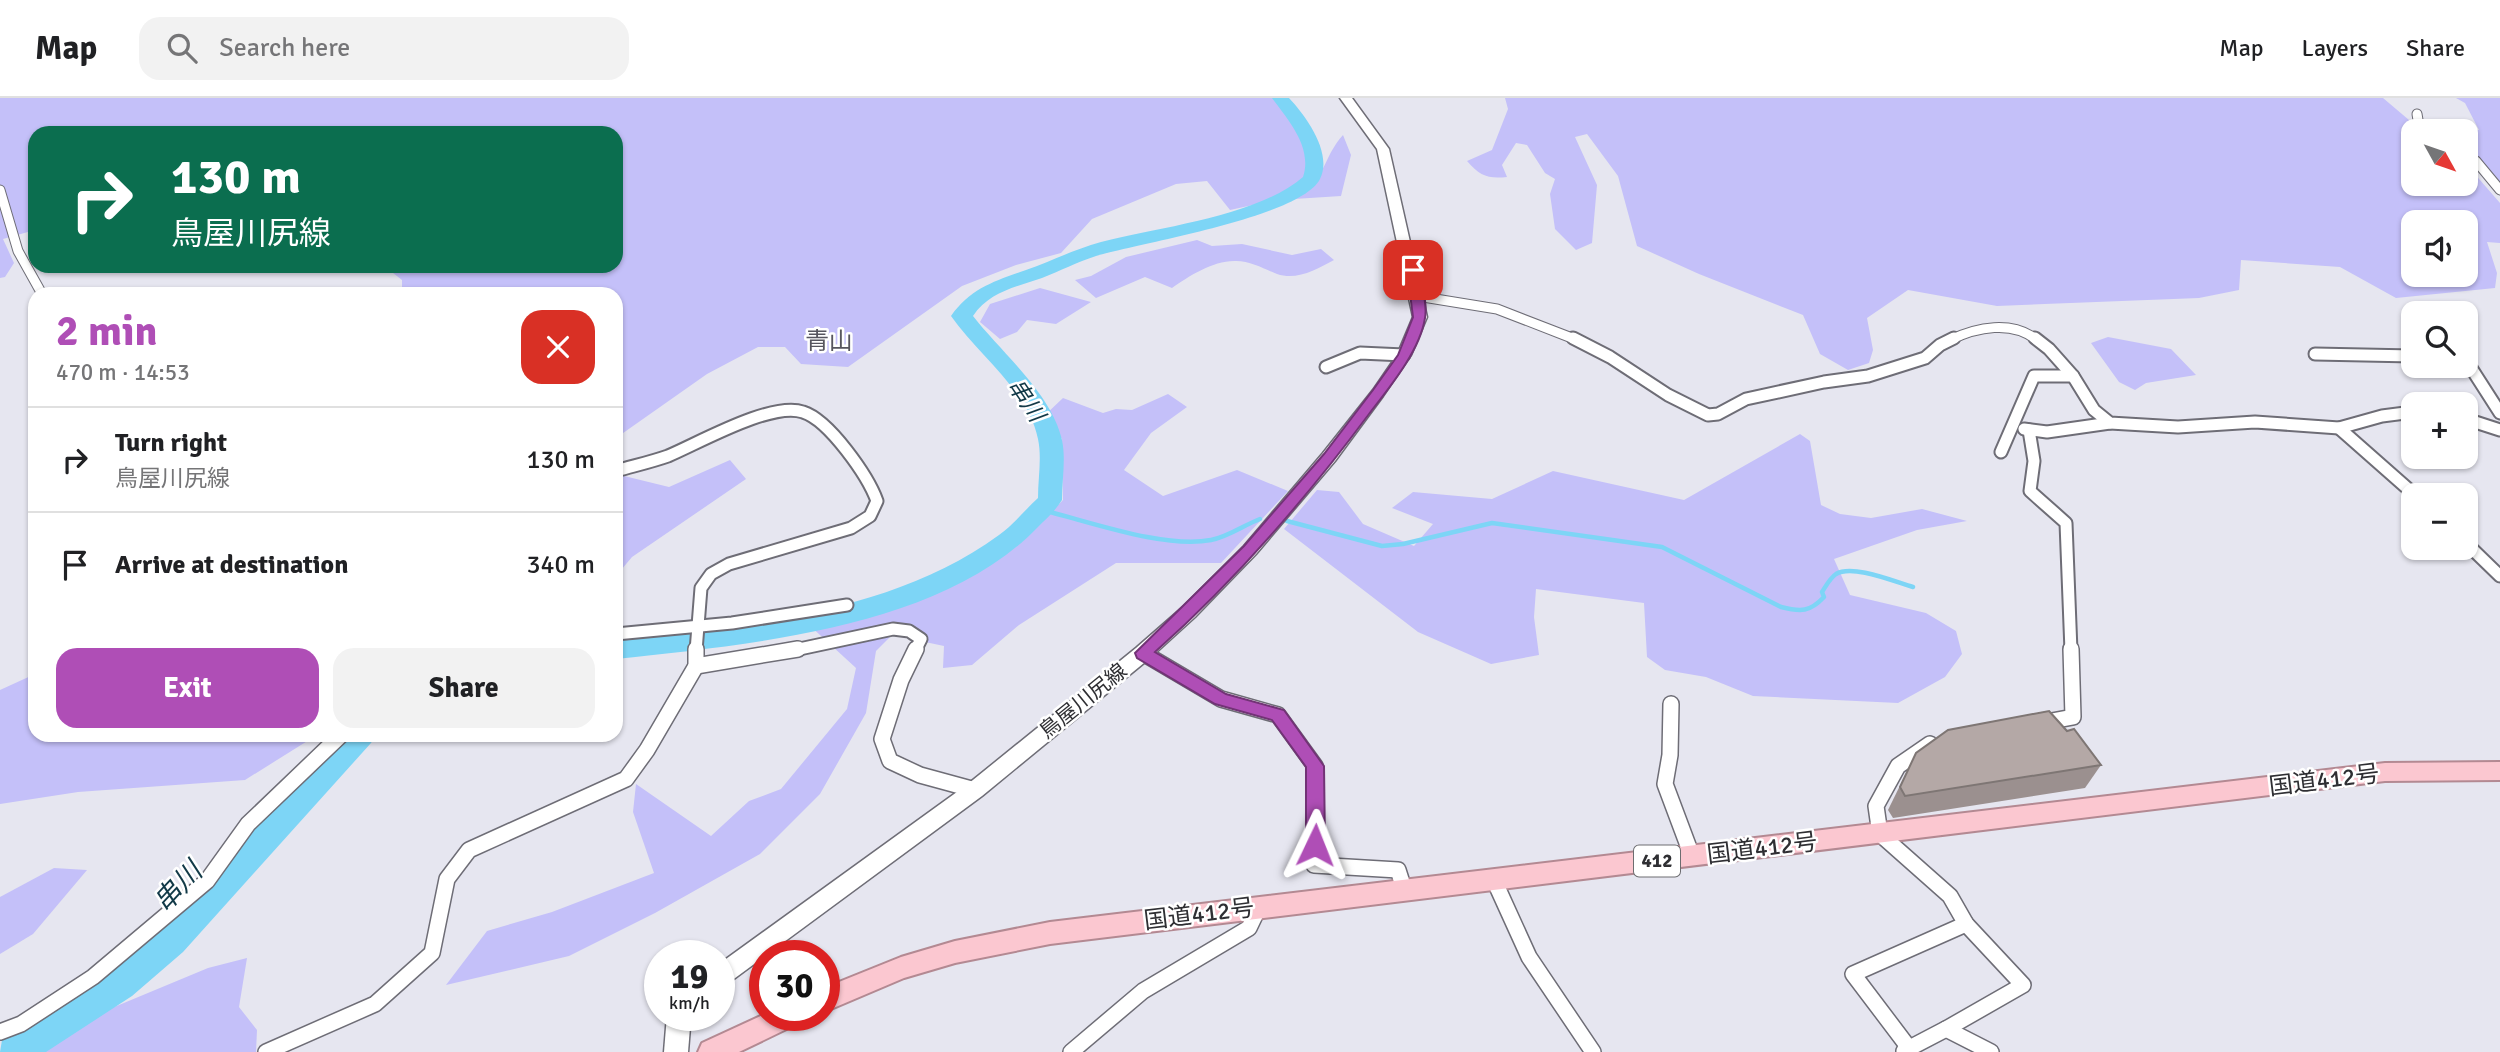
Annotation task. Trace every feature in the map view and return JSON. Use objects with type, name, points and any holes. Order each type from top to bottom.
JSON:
[{"type":"highway","name":"国道412号","points":[[840,993],[901,968],[955,952],[1050,933],[2385,772],[2500,771]]},
{"type":"highway","points":[[710,1052],[755,1031]]},
{"type":"main road","name":"鳥屋川尻線","points":[[735,965],[975,790],[1143,653],[1189,612],[1250,550],[1329,457],[1404,355],[1419,317],[1417,296],[1383,149],[1346,98]]},
{"type":"main road","points":[[676,1052],[678,1031]]},
{"type":"street","points":[[2417,114],[2418,119]]},
{"type":"street","points":[[2478,163],[2500,190]]},
{"type":"street","points":[[0,190],[9,211],[16,245],[28,264]]},
{"type":"street","points":[[1417,296],[1497,309],[1524,318],[1577,340],[1668,396],[1707,415],[1718,414],[1746,399],[1824,382],[1868,376],[1925,359],[1940,345],[1965,333],[2000,326],[2031,335],[2063,362],[2094,410],[2110,423]]},
{"type":"street","points":[[1326,367],[1360,353],[1404,355]]},
{"type":"street","points":[[2315,355],[2401,356]]},
{"type":"street","points":[[2001,452],[2034,376],[2073,376]]},
{"type":"street","points":[[2477,378],[2500,414]]},
{"type":"street","points":[[266,1052],[374,1004],[432,953],[447,879],[468,849],[626,779],[648,750],[696,662],[701,588],[711,574],[729,565],[861,523],[877,501],[872,488],[840,441],[806,412],[795,410],[767,413],[665,457],[623,469]]},
{"type":"street","points":[[2012,427],[2047,432],[2110,423],[2178,427],[2255,422],[2339,428],[2401,414]]},
{"type":"street","points":[[2478,423],[2500,430]]},
{"type":"street","points":[[2339,428],[2401,483]]},
{"type":"street","points":[[2021,726],[2073,716],[2066,523],[2030,491],[2034,461],[2029,430]]},
{"type":"street","points":[[2478,555],[2500,576]]},
{"type":"street","points":[[623,634],[697,629],[847,605]]},
{"type":"street","points":[[696,662],[768,656],[893,629],[909,631],[921,639],[901,681],[882,739],[884,748],[890,761],[920,775],[975,790]]},
{"type":"street","points":[[1143,653],[1221,699],[1278,715],[1315,766],[1314,865],[1398,870],[1405,892]]},
{"type":"street","points":[[1671,704],[1670,755],[1665,784],[1692,856]]},
{"type":"street","points":[[1944,741],[1931,744],[1898,766],[1876,806],[1880,834],[1950,897],[1966,923],[2023,985],[1906,1050],[1853,974],[1966,923]]},
{"type":"street","points":[[0,1032],[21,1024],[93,977],[207,881],[248,824],[334,742]]},
{"type":"street","points":[[1494,880],[1529,957],[1593,1052]]},
{"type":"street","points":[[1071,1052],[1143,991],[1249,928],[1259,907]]},
{"type":"street","points":[[1946,1029],[1991,1052]]},
{"type":"shaded area","points":[[0,98],[1285,98],[1309,135],[1319,144],[1322,158],[1292,190],[1262,203],[1230,210],[1207,181],[1176,184],[1092,219],[1061,253],[1016,265],[962,286],[848,367],[801,364],[785,347],[758,347],[707,374],[623,433],[623,287],[402,287],[402,280],[393,273],[623,273],[623,126],[28,126],[28,232],[3,239],[14,263],[5,277],[0,278]]},
{"type":"shaded area","points":[[1505,98],[2383,98],[2408,119],[2401,119],[2401,196],[2478,196],[2478,178],[2500,203],[2500,243],[2487,242],[2497,273],[2495,288],[2396,298],[2340,267],[2241,260],[2239,290],[2199,298],[1997,306],[1908,290],[1867,318],[1873,350],[1869,363],[1848,370],[1820,354],[1803,315],[1637,246],[1618,176],[1587,134],[1575,137],[1597,185],[1592,243],[1576,250],[1555,229],[1550,194],[1555,179],[1545,173],[1527,145],[1516,143],[1502,165],[1507,177],[1485,175],[1467,161],[1492,150],[1508,109]]},
{"type":"shaded area","points":[[2456,98],[2500,98],[2500,186],[2478,162],[2478,119],[2473,119],[2465,103]]},
{"type":"shaded area","points":[[1343,135],[1351,155],[1341,196],[1294,199],[1312,186]]},
{"type":"shaded area","points":[[1197,240],[1212,246],[1242,244],[1292,255],[1321,249],[1334,260],[1307,273],[1292,276],[1277,274],[1247,262],[1228,261],[1202,270],[1172,288],[1145,277],[1096,298],[1075,280],[1091,276],[1126,257]]},
{"type":"shaded area","points":[[1040,288],[1091,302],[1056,324],[1027,320],[1017,332],[1000,339],[980,322],[990,304]]},
{"type":"shaded area","points":[[2108,337],[2171,349],[2196,375],[2146,383],[2135,390],[2119,382],[2091,343]]},
{"type":"shaded area","points":[[1168,394],[1187,407],[1151,433],[1124,470],[1163,496],[1237,470],[1288,491],[1221,563],[1116,563],[1019,625],[972,665],[943,668],[944,646],[892,635],[876,651],[866,713],[820,794],[760,854],[655,913],[569,956],[446,985],[487,931],[552,912],[654,873],[633,812],[636,784],[711,836],[749,801],[781,789],[847,709],[856,668],[808,624],[932,594],[1023,541],[1063,500],[1062,439],[1044,416],[1063,398],[1103,413],[1116,409],[1132,410]]},
{"type":"shaded area","points":[[1800,434],[1810,441],[1821,505],[1840,514],[1871,518],[1922,509],[1967,521],[1917,530],[1834,559],[1850,595],[1926,613],[1956,631],[1962,654],[1945,677],[1898,703],[1753,696],[1706,677],[1665,670],[1647,657],[1644,603],[1536,589],[1534,617],[1539,655],[1491,664],[1418,632],[1284,529],[1317,490],[1339,492],[1363,524],[1414,546],[1433,524],[1392,508],[1413,492],[1492,499],[1553,471],[1684,500]]},
{"type":"shaded area","points":[[730,460],[746,479],[632,557],[623,568],[623,476],[669,487]]},
{"type":"shaded area","points":[[28,677],[28,742],[306,742],[245,780],[78,792],[0,804],[0,690]]},
{"type":"shaded area","points":[[54,868],[87,870],[33,934],[0,954],[0,897]]},
{"type":"shaded area","points":[[247,958],[239,1007],[257,1030],[256,1052],[6,1052],[208,968]]},
{"type":"building","points":[[2049,711],[2067,731],[2074,729],[2101,765],[1905,796],[1900,787],[1916,753],[1948,730]]},
{"type":"waterway","name":"串川","points":[[623,648],[729,636],[850,613],[909,595],[963,571],[1011,540],[1050,500],[1050,440],[1038,410],[962,316],[976,299],[994,288],[1075,257],[1243,213],[1297,191],[1311,179],[1314,159],[1300,124],[1280,98]]},
{"type":"waterway","points":[[1042,510],[1149,537],[1192,542],[1230,534],[1260,519]]},
{"type":"waterway","points":[[1287,521],[1382,546],[1403,544],[1492,523],[1662,547],[1781,607],[1794,610],[1805,610],[1819,602],[1824,597],[1822,592],[1830,580],[1843,571],[1863,572],[1913,587]]},
{"type":"waterway","name":"串川","points":[[15,1052],[120,985],[171,941],[355,742]]},
{"type":"district","name":"青山","points":[[829,341]]},
{"type":"route","points":[[1315,845],[1315,766],[1278,715],[1221,699],[1143,653],[1189,612],[1250,550],[1329,457],[1378,393],[1404,355],[1419,317],[1413,270]]}]
